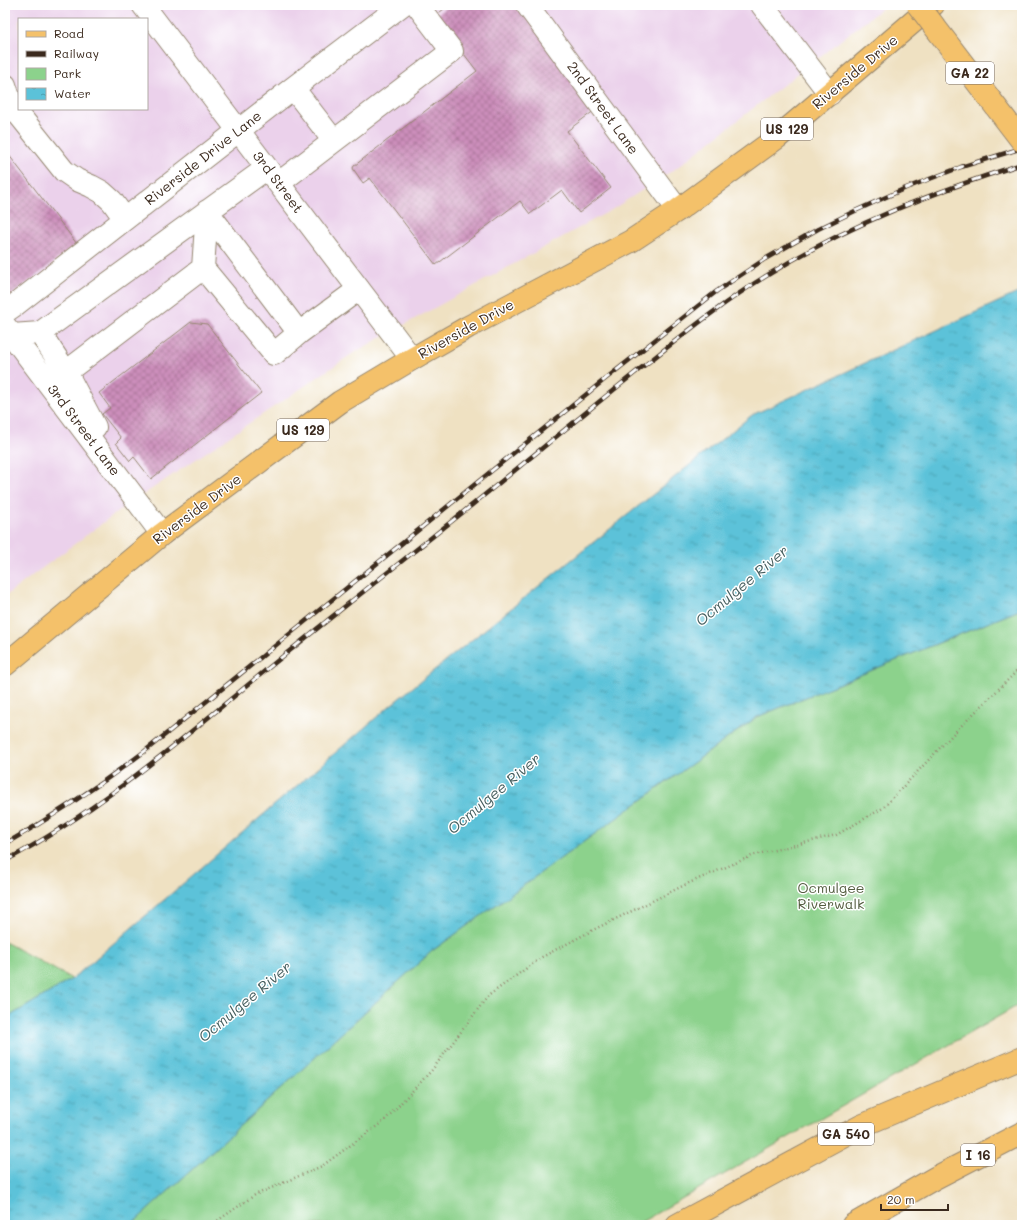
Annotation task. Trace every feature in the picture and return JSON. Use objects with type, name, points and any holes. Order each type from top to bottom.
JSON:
[{"type":"main road","name":"GA 22","points":[[918,5],[1022,141]]},
{"type":"main road","name":"Riverside Drive","points":[[5,665],[162,534],[340,402],[468,327],[631,241],[678,210],[778,137],[933,5]]},
{"type":"main road","name":"GA 540","points":[[677,1225],[861,1126],[1022,1058]]},
{"type":"main road","name":"I 16","points":[[853,1225],[935,1178],[1022,1133]]},
{"type":"street","name":"3rd Street","points":[[143,5],[412,359]]},
{"type":"street","name":"Riverside Drive Lane","points":[[5,312],[402,5]]},
{"type":"street","points":[[9,330],[40,333],[206,211],[334,141],[452,51],[417,5]]},
{"type":"street","name":"2nd Street Lane","points":[[527,5],[678,210]]},
{"type":"street","points":[[762,5],[830,94]]},
{"type":"street","points":[[5,85],[12,106],[64,172],[102,192],[112,201],[125,219]]},
{"type":"street","points":[[293,88],[334,141]]},
{"type":"street","points":[[206,211],[203,268],[274,354],[299,333],[359,289]]},
{"type":"street","points":[[206,211],[299,333]]},
{"type":"street","points":[[66,372],[203,268]]},
{"type":"street","name":"3rd Street Lane","points":[[9,330],[162,534]]},
{"type":"street","points":[[40,333],[66,372],[99,435]]},
{"type":"path","points":[[211,1225],[255,1195],[322,1166],[384,1121],[432,1070],[488,996],[542,957],[689,883],[754,854],[836,835],[883,808],[956,731],[1018,670],[1022,668]]},
{"type":"shaded area","points":[[5,5],[886,5],[675,169],[613,209],[355,352],[116,513],[5,596]]},
{"type":"green space","name":"Ocmulgee Riverwalk","points":[[1022,609],[1022,1003],[636,1225],[131,1225],[432,951],[757,717]]},
{"type":"green space","points":[[5,942],[72,979],[5,1019]]},
{"type":"water","name":"Ocmulgee River","points":[[1022,291],[1022,609],[757,717],[432,951],[131,1225],[5,1225],[5,1019],[72,979],[392,704],[752,415]]},
{"type":"building","points":[[449,5],[521,5],[599,107],[567,131],[611,188],[579,213],[562,190],[530,214],[520,201],[436,265],[370,178],[363,183],[353,168],[477,71],[435,16]]},
{"type":"building","points":[[5,150],[77,244],[5,300]]},
{"type":"building","points":[[191,322],[207,324],[261,393],[151,479],[134,457],[130,461],[116,443],[121,438],[102,414],[110,408],[99,393]]},
{"type":"railway","points":[[5,844],[76,800],[145,751],[604,380],[717,291],[765,259],[818,229],[855,211],[906,188],[961,167],[1022,148]]},
{"type":"railway","points":[[5,861],[75,819],[140,772],[694,326],[739,293],[801,255],[862,224],[925,198],[1022,164]]}]
